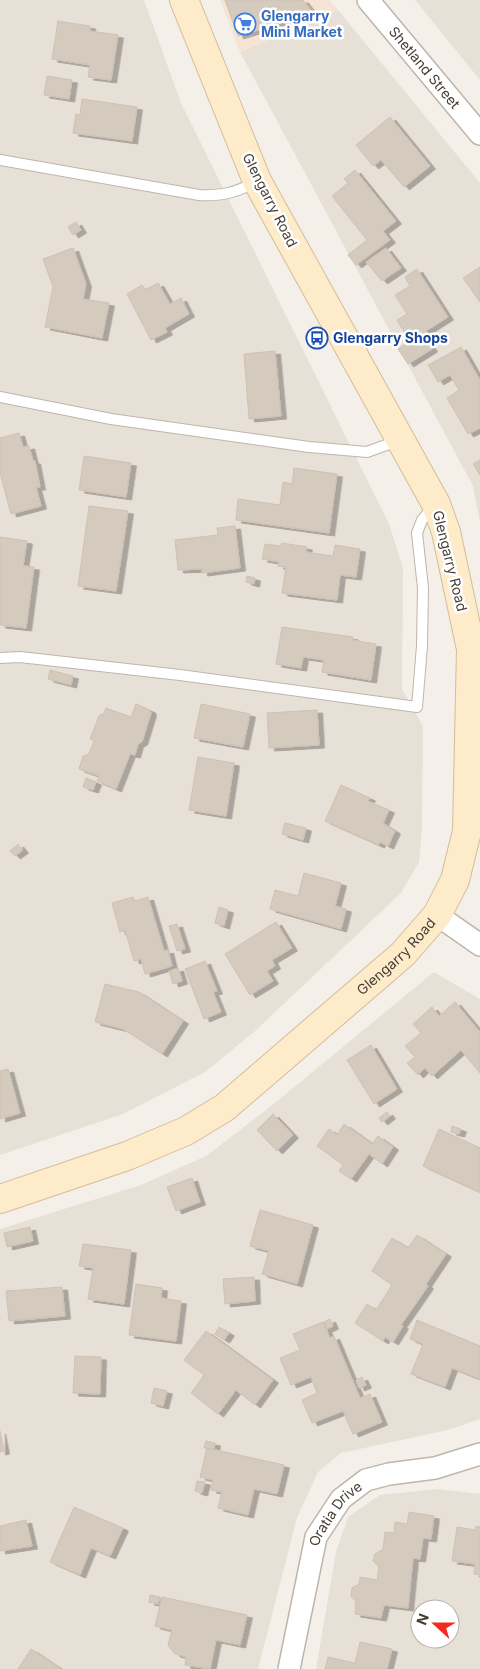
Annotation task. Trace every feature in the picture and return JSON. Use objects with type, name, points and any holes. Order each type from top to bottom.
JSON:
[{"type":"main road","name":"Glengarry Road","points":[[0,1199],[126,1156],[186,1131],[224,1108],[403,954],[437,915],[454,880],[467,831],[471,649],[446,532],[436,504],[257,181],[184,0]]},
{"type":"street","name":"Shetland Street","points":[[368,0],[480,134]]},
{"type":"street","points":[[437,915],[480,945]]},
{"type":"street","name":"Oratia Drive","points":[[289,1669],[316,1537],[341,1499],[366,1480],[389,1474],[434,1468],[480,1454]]},
{"type":"lane","points":[[0,160],[199,195],[229,194],[240,191],[257,181]]},
{"type":"lane","points":[[0,397],[110,419],[309,447],[367,452],[400,440]]},
{"type":"lane","points":[[0,658],[20,657],[161,673],[417,707],[423,605],[421,562],[417,533],[422,520],[436,504]]},
{"type":"shaded area","points":[[0,0],[144,0],[181,103],[389,524],[403,568],[402,689],[423,726],[422,829],[419,862],[401,893],[254,1032],[205,1072],[123,1114],[0,1155]]},
{"type":"shaded area","points":[[220,0],[329,0],[338,10],[240,52]]},
{"type":"shaded area","points":[[415,0],[480,0],[480,80],[433,22]]},
{"type":"shaded area","points":[[338,10],[480,183],[480,522],[473,486],[240,52]]},
{"type":"shaded area","points":[[434,972],[480,999],[480,1419],[448,1430],[341,1453],[318,1472],[297,1518],[258,1669],[0,1669],[0,1229],[141,1185],[206,1156],[265,1111]]},
{"type":"shaded area","points":[[438,1489],[480,1494],[480,1669],[316,1669],[336,1552],[348,1517],[380,1495]]},
{"type":"building","points":[[225,0],[303,0],[313,13],[238,36]]},
{"type":"building","points":[[58,21],[90,26],[90,31],[118,35],[111,80],[88,77],[90,65],[52,59]]},
{"type":"building","points":[[47,76],[72,80],[69,99],[44,95]]},
{"type":"building","points":[[82,99],[137,107],[132,141],[73,133],[76,114],[80,115]]},
{"type":"building","points":[[390,117],[430,166],[404,187],[381,160],[373,166],[356,145]]},
{"type":"building","points":[[355,170],[396,221],[383,231],[390,240],[356,265],[348,255],[367,240],[332,196],[348,183],[344,179]]},
{"type":"building","points":[[76,222],[81,230],[73,235],[68,227]]},
{"type":"building","points":[[73,248],[86,284],[83,299],[109,303],[102,338],[45,327],[53,287],[43,259]]},
{"type":"building","points":[[386,248],[401,268],[382,281],[366,262]]},
{"type":"building","points":[[480,267],[480,302],[463,278]]},
{"type":"building","points":[[417,269],[448,317],[426,331],[428,334],[425,336],[432,349],[408,364],[398,349],[410,341],[397,320],[407,314],[395,295],[410,286],[405,277]]},
{"type":"building","points":[[158,283],[170,304],[181,298],[189,314],[165,328],[167,332],[151,340],[127,294],[142,285],[145,290]]},
{"type":"building","points":[[461,347],[480,380],[480,428],[468,434],[447,398],[459,390],[450,375],[438,382],[428,365]]},
{"type":"building","points":[[275,351],[281,416],[249,419],[244,354]]},
{"type":"building","points":[[19,433],[23,447],[29,446],[33,461],[35,461],[40,487],[36,487],[41,506],[11,514],[0,473],[0,438]]},
{"type":"building","points":[[84,456],[131,463],[126,497],[79,490]]},
{"type":"building","points":[[480,460],[480,475],[473,464]]},
{"type":"building","points":[[294,468],[337,474],[329,533],[236,520],[238,499],[280,505],[283,482],[292,484]]},
{"type":"building","points":[[89,506],[128,511],[116,591],[78,586]]},
{"type":"building","points":[[235,526],[240,568],[202,573],[202,569],[178,570],[175,540],[218,535],[217,528]]},
{"type":"building","points":[[0,537],[27,541],[23,566],[34,567],[26,628],[0,625]]},
{"type":"building","points":[[282,543],[307,547],[306,552],[333,556],[335,545],[360,549],[356,577],[340,575],[337,600],[282,593],[286,567],[278,566],[279,562],[262,559],[265,544],[281,546]]},
{"type":"building","points":[[247,576],[255,578],[254,584],[246,582]]},
{"type":"building","points":[[282,627],[353,637],[352,640],[376,644],[371,680],[322,672],[324,660],[303,657],[301,668],[276,664]]},
{"type":"building","points":[[50,670],[73,676],[71,685],[48,679]]},
{"type":"building","points":[[136,704],[150,710],[151,713],[142,742],[138,744],[135,755],[130,754],[116,789],[97,781],[99,776],[79,769],[83,756],[89,754],[94,741],[90,739],[99,716],[104,713],[106,708],[131,717]]},
{"type":"building","points":[[201,704],[250,714],[243,747],[194,738]]},
{"type":"building","points":[[317,710],[319,745],[269,748],[267,713]]},
{"type":"building","points":[[198,757],[234,763],[226,816],[189,810]]},
{"type":"building","points":[[86,778],[96,782],[93,790],[83,787]]},
{"type":"building","points":[[341,785],[370,798],[368,801],[389,810],[383,823],[395,831],[388,846],[380,842],[379,845],[325,821]]},
{"type":"building","points":[[285,823],[306,828],[303,840],[282,834]]},
{"type":"building","points":[[18,844],[23,850],[15,856],[10,851]]},
{"type":"building","points":[[304,873],[341,883],[335,906],[346,909],[341,929],[270,909],[275,890],[298,896]]},
{"type":"building","points":[[133,897],[135,901],[148,897],[164,951],[168,950],[172,966],[145,974],[141,959],[134,961],[125,930],[120,932],[112,903]]},
{"type":"building","points":[[219,907],[228,910],[224,926],[215,923]]},
{"type":"building","points":[[276,922],[292,948],[272,960],[275,966],[267,971],[273,981],[250,995],[225,954]]},
{"type":"building","points":[[177,924],[185,949],[177,951],[169,926]]},
{"type":"building","points":[[205,961],[217,991],[213,992],[221,1012],[204,1019],[185,969]]},
{"type":"building","points":[[178,968],[182,981],[173,984],[169,971]]},
{"type":"building","points":[[105,984],[139,992],[183,1021],[162,1054],[123,1029],[95,1022]]},
{"type":"building","points":[[455,1002],[480,1032],[480,1073],[461,1050],[432,1076],[425,1068],[418,1075],[407,1063],[415,1057],[405,1046],[421,1033],[413,1024],[432,1007],[439,1016]]},
{"type":"building","points":[[371,1045],[397,1089],[374,1104],[347,1060]]},
{"type":"building","points":[[8,1069],[20,1113],[0,1119],[0,1071]]},
{"type":"building","points":[[387,1112],[390,1116],[382,1122],[379,1118]]},
{"type":"building","points":[[273,1114],[293,1135],[277,1151],[257,1130]]},
{"type":"building","points":[[344,1124],[372,1144],[378,1136],[393,1147],[382,1164],[369,1154],[351,1179],[339,1171],[343,1165],[317,1146],[329,1129],[337,1135]]},
{"type":"building","points":[[452,1126],[461,1129],[459,1134],[451,1132]]},
{"type":"building","points":[[439,1129],[480,1148],[480,1192],[423,1166]]},
{"type":"building","points":[[192,1178],[200,1202],[176,1211],[167,1187]]},
{"type":"building","points":[[260,1210],[313,1225],[297,1284],[262,1274],[269,1251],[250,1246]]},
{"type":"building","points":[[30,1227],[33,1241],[7,1247],[4,1233]]},
{"type":"building","points":[[417,1235],[446,1254],[426,1284],[428,1286],[401,1325],[403,1326],[393,1342],[385,1337],[383,1341],[355,1323],[367,1304],[376,1310],[392,1285],[372,1271],[392,1238],[408,1248]]},
{"type":"building","points":[[83,1244],[131,1250],[124,1304],[88,1299],[93,1268],[79,1266]]},
{"type":"building","points":[[254,1277],[255,1301],[225,1304],[223,1279]]},
{"type":"building","points":[[136,1284],[162,1288],[161,1298],[181,1301],[176,1341],[129,1335]]},
{"type":"building","points":[[62,1287],[65,1316],[9,1321],[6,1291]]},
{"type":"building","points":[[330,1319],[333,1326],[327,1329],[324,1322]]},
{"type":"building","points":[[417,1320],[480,1346],[480,1379],[452,1368],[445,1387],[411,1374],[423,1344],[410,1339]]},
{"type":"building","points":[[323,1322],[330,1338],[334,1336],[360,1398],[370,1394],[382,1422],[353,1434],[343,1411],[312,1423],[302,1400],[317,1393],[311,1377],[291,1385],[280,1358],[300,1350],[293,1334]]},
{"type":"building","points":[[219,1327],[229,1333],[224,1340],[215,1334]]},
{"type":"building","points":[[206,1331],[273,1380],[255,1405],[236,1390],[218,1414],[191,1393],[204,1375],[184,1360]]},
{"type":"building","points":[[75,1356],[101,1357],[100,1394],[73,1393]]},
{"type":"building","points":[[362,1377],[366,1385],[359,1388],[356,1380]]},
{"type":"building","points":[[154,1388],[167,1391],[163,1406],[151,1403]]},
{"type":"building","points":[[0,1431],[4,1451],[0,1452]]},
{"type":"building","points":[[206,1441],[215,1443],[214,1449],[204,1448]]},
{"type":"building","points":[[207,1448],[284,1465],[277,1494],[254,1489],[248,1515],[218,1508],[222,1492],[211,1490],[213,1480],[200,1477]]},
{"type":"building","points":[[197,1481],[205,1482],[202,1493],[195,1491]]},
{"type":"building","points":[[74,1507],[123,1528],[110,1556],[91,1548],[80,1575],[50,1562]]},
{"type":"building","points":[[409,1512],[434,1516],[431,1539],[423,1538],[420,1559],[413,1558],[408,1608],[384,1605],[381,1618],[355,1614],[356,1602],[351,1596],[352,1588],[359,1584],[360,1577],[377,1580],[379,1567],[373,1561],[375,1554],[383,1549],[385,1532],[394,1533],[395,1522],[407,1524]]},
{"type":"building","points":[[26,1520],[32,1546],[0,1551],[0,1526]]},
{"type":"building","points":[[476,1526],[480,1527],[480,1575],[474,1574],[475,1564],[452,1561],[457,1527],[475,1530]]},
{"type":"building","points":[[150,1595],[160,1597],[158,1604],[149,1602]]},
{"type":"building","points":[[162,1597],[247,1615],[240,1645],[216,1640],[210,1669],[185,1665],[186,1657],[175,1654],[168,1645],[172,1630],[155,1626]]},
{"type":"building","points":[[360,1642],[392,1649],[387,1669],[325,1669],[328,1657],[355,1663]]},
{"type":"building","points":[[31,1649],[61,1669],[18,1669]]},
{"type":"place","name":"Glengarry Mini Market","points":[[245,24]]},
{"type":"place","name":"Glengarry Shops","points":[[317,338]]}]
